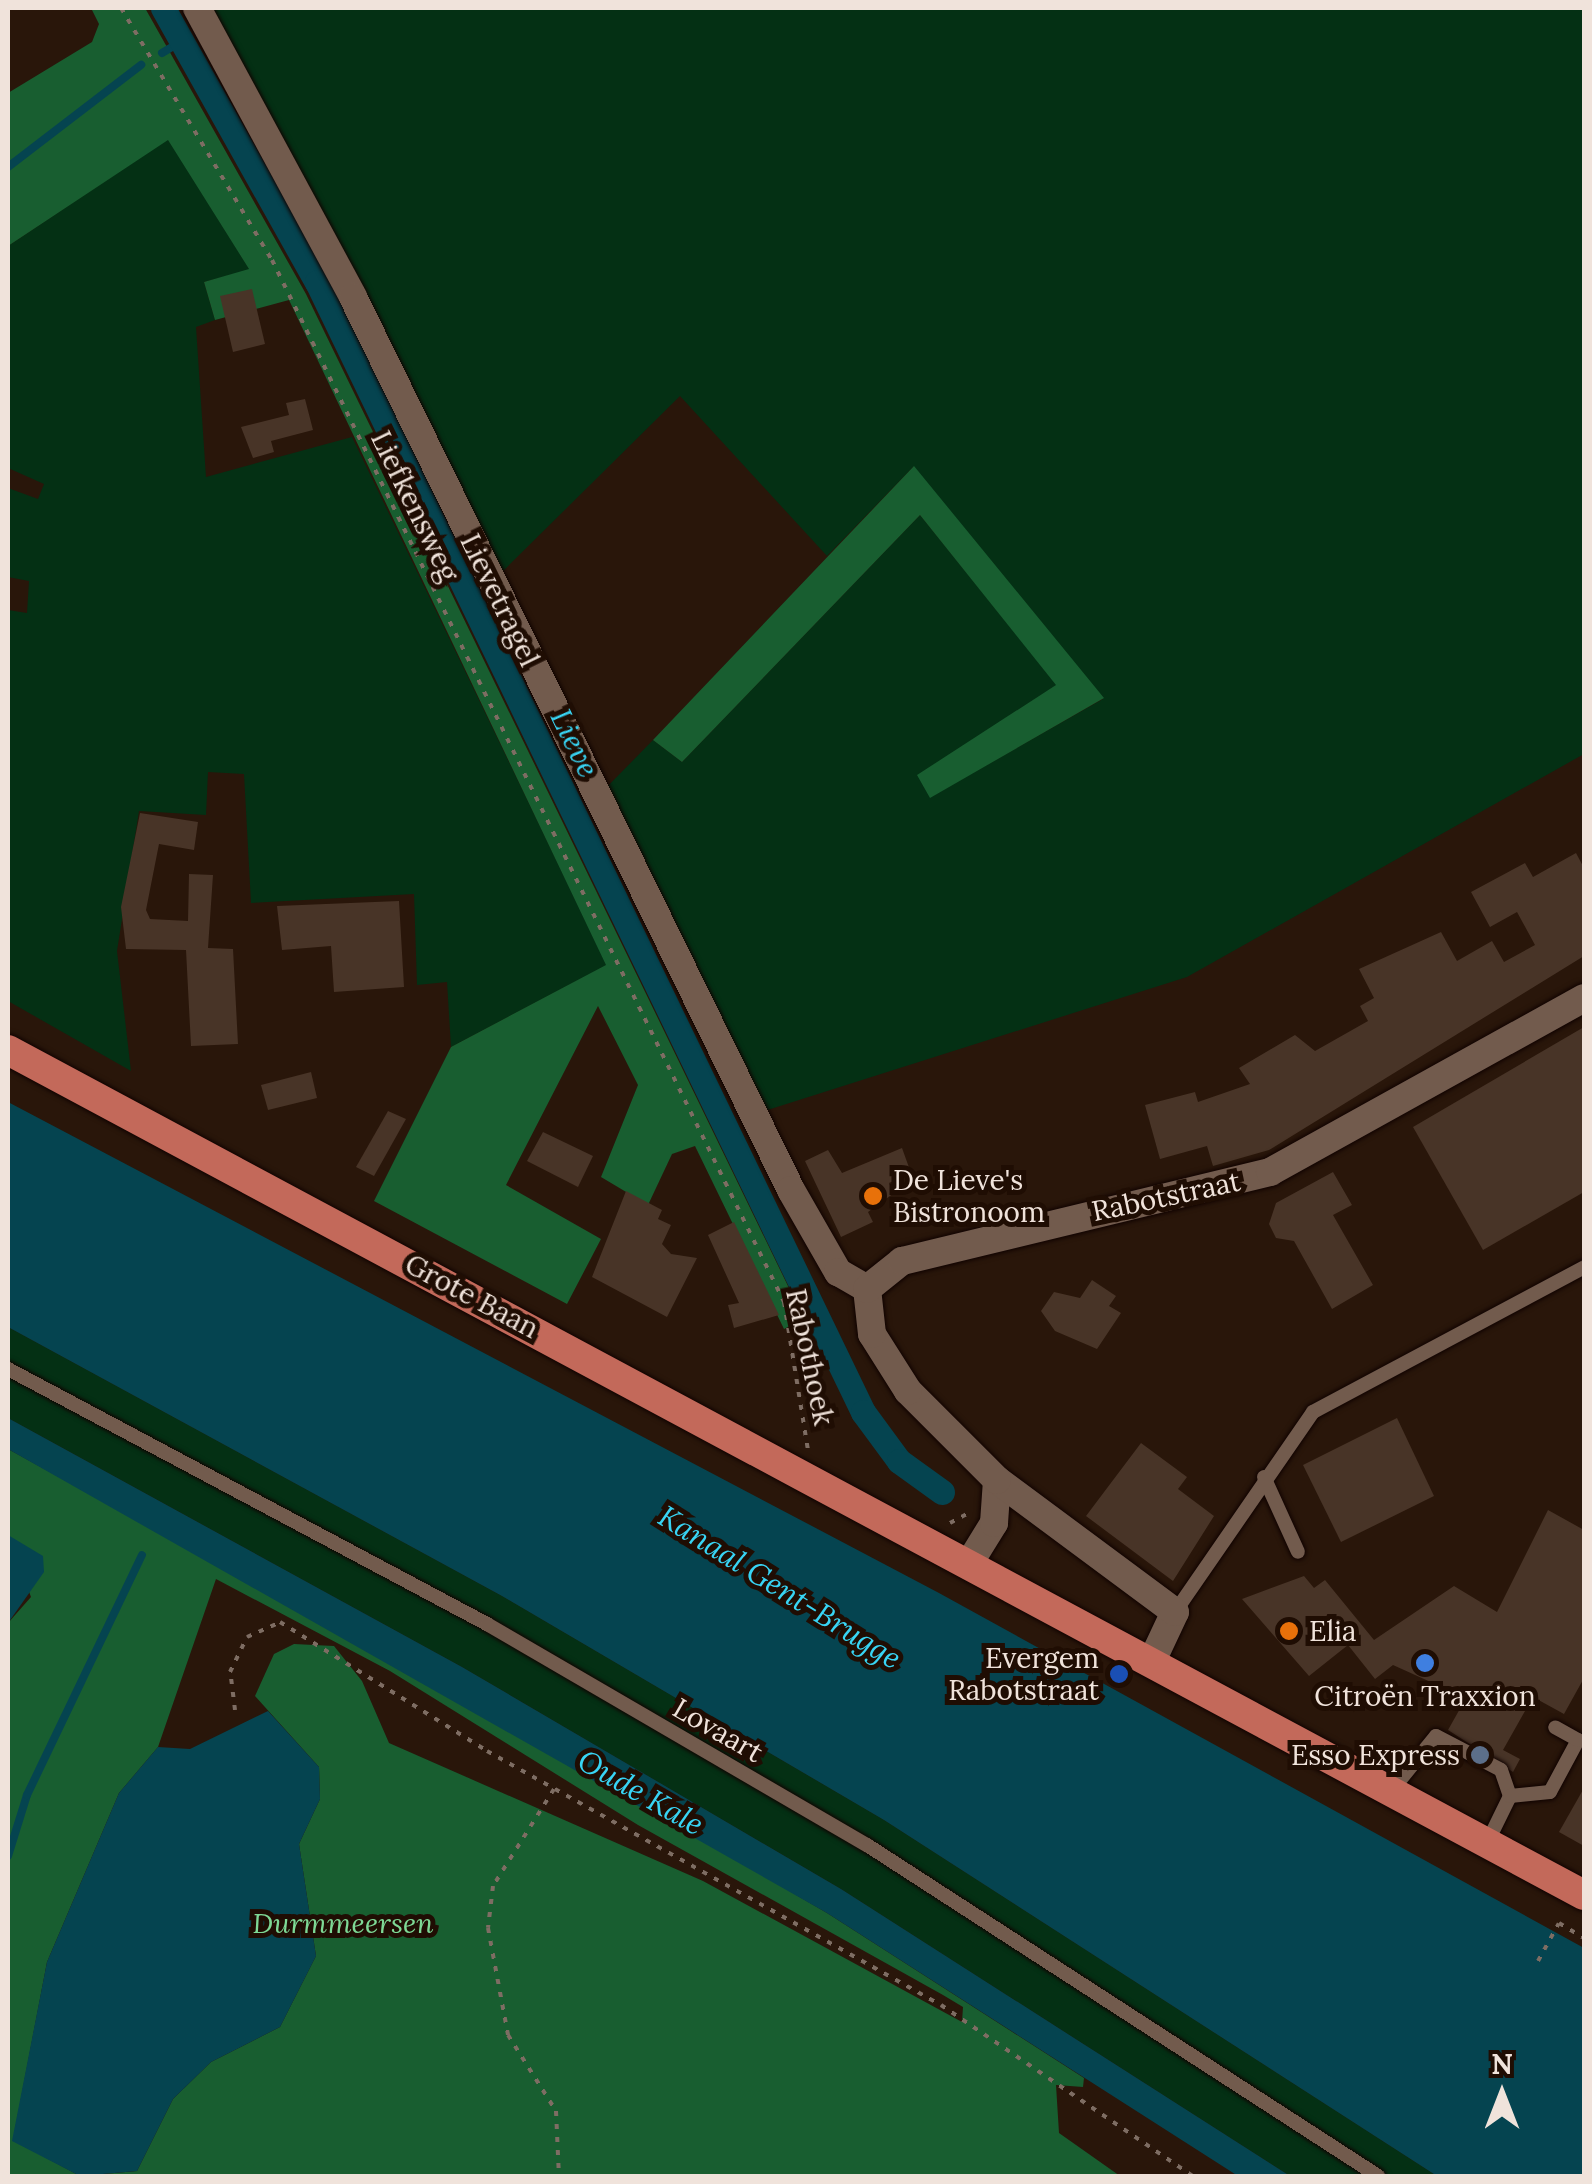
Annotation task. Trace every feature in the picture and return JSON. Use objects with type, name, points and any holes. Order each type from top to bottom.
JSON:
[{"type":"main road","name":"Grote Baan","points":[[8,1050],[810,1476],[1584,1895]]},
{"type":"street","name":"Lievetragel","points":[[197,8],[353,297],[791,1190],[838,1272],[867,1289]]},
{"type":"street","name":"Rabotstraat","points":[[867,1289],[902,1262],[1270,1172],[1584,998]]},
{"type":"street","points":[[867,1289],[866,1319],[898,1378],[997,1480],[1175,1612],[1152,1663]]},
{"type":"street","points":[[970,1562],[994,1524],[997,1480]]},
{"type":"lane","points":[[1175,1612],[1264,1477],[1313,1412],[1584,1267]]},
{"type":"lane","name":"Lovaart","points":[[8,1369],[486,1624],[867,1845],[1378,2176]]},
{"type":"lane","points":[[1264,1477],[1298,1552]]},
{"type":"lane","points":[[1510,1796],[1550,1792],[1578,1740],[1555,1727]]},
{"type":"lane","points":[[1391,1791],[1436,1736],[1501,1770],[1510,1796],[1487,1843]]},
{"type":"path","name":"Liefkensweg","points":[[121,8],[272,260],[705,1142]]},
{"type":"path","name":"Rabothoek","points":[[705,1142],[784,1302],[810,1476]]},
{"type":"path","points":[[935,1544],[974,1499]]},
{"type":"path","points":[[235,1710],[230,1672],[247,1637],[280,1622],[554,1788],[941,2006],[1193,2176]]},
{"type":"path","points":[[554,1788],[493,1886],[488,1928],[508,2035],[556,2111],[560,2176]]},
{"type":"path","points":[[1538,1961],[1559,1924],[1584,1938]]},
{"type":"green space","points":[[91,8],[145,8],[306,294],[804,1319],[784,1329],[695,1146],[672,1154],[648,1205],[601,1177],[638,1085],[598,1006],[506,1185],[601,1239],[567,1304],[374,1201],[451,1047],[606,965],[289,300],[215,320],[204,282],[249,269],[168,140],[8,246],[8,93],[92,42],[99,24]]},
{"type":"green space","points":[[207,8],[1584,8],[1584,754],[1187,977],[761,1112],[600,794],[653,740],[682,762],[920,515],[1057,685],[918,775],[930,797],[1103,699],[913,467],[827,556],[680,396],[497,577]]},
{"type":"green space","points":[[168,139],[250,270],[204,282],[215,320],[196,327],[206,477],[352,437],[607,965],[451,1047],[447,982],[417,985],[414,894],[251,903],[244,774],[208,772],[206,815],[139,811],[117,951],[131,1071],[8,1001],[8,610],[27,613],[29,581],[8,577],[8,488],[38,499],[44,484],[8,468],[8,246]]},
{"type":"green space","points":[[914,466],[1104,698],[930,798],[917,775],[1056,685],[920,515],[682,762],[653,740]]},
{"type":"green space","points":[[8,1327],[502,1596],[884,1820],[1437,2176],[1290,2176],[841,1889],[462,1667],[8,1418]]},
{"type":"green space","name":"Durmmeersen","points":[[8,1449],[448,1691],[827,1913],[1084,2078],[1083,2087],[1056,2085],[1059,2133],[1120,2176],[81,2176],[137,2171],[173,2099],[211,2062],[280,2027],[316,1956],[299,1844],[320,1799],[319,1767],[255,1696],[274,1654],[294,1644],[334,1646],[362,1681],[389,1743],[703,1881],[962,2022],[963,2007],[943,1995],[638,1825],[390,1671],[216,1579],[158,1747],[119,1793],[47,1962],[13,2140],[80,2176],[8,2176],[8,1623],[31,1597],[8,1535]]},
{"type":"water","name":"Kanaal Gent-Brugge","points":[[8,1102],[939,1593],[1584,1948],[1584,2176],[1437,2176],[884,1820],[502,1596],[8,1327]]},
{"type":"water","name":"Oude Kale","points":[[8,1418],[462,1667],[841,1889],[1290,2176],[1238,2176],[827,1913],[8,1449]]},
{"type":"water","points":[[8,1535],[43,1556],[44,1572],[8,1623]]},
{"type":"water","points":[[268,1711],[319,1767],[320,1799],[299,1844],[316,1956],[280,2027],[211,2062],[173,2099],[137,2171],[80,2176],[12,2141],[47,1962],[119,1793],[158,1747],[190,1749]]},
{"type":"building","points":[[252,289],[265,344],[233,352],[220,296]]},
{"type":"building","points":[[305,399],[313,430],[271,441],[274,452],[253,458],[241,427],[289,415],[286,403]]},
{"type":"building","points":[[140,813],[198,822],[194,850],[159,844],[146,910],[150,919],[188,921],[189,874],[213,875],[208,948],[233,949],[238,1044],[191,1046],[186,950],[126,949],[121,907]]},
{"type":"building","points":[[1576,853],[1584,868],[1584,956],[1269,1150],[1213,1166],[1207,1146],[1160,1159],[1145,1105],[1195,1092],[1198,1102],[1250,1084],[1239,1068],[1295,1035],[1315,1051],[1368,1021],[1360,1006],[1374,998],[1359,969],[1441,932],[1457,961],[1492,941],[1504,962],[1535,945],[1517,912],[1490,927],[1471,892],[1525,863],[1533,877]]},
{"type":"building","points":[[399,901],[404,987],[334,992],[331,946],[282,950],[277,906]]},
{"type":"building","points":[[1584,1027],[1584,1192],[1483,1250],[1413,1127]]},
{"type":"building","points":[[311,1072],[317,1098],[268,1110],[261,1085]]},
{"type":"building","points":[[388,1111],[406,1119],[374,1176],[356,1167]]},
{"type":"building","points":[[543,1132],[593,1156],[578,1187],[527,1161]]},
{"type":"building","points":[[902,1148],[911,1173],[889,1183],[894,1193],[868,1212],[873,1222],[841,1237],[805,1161],[828,1150],[842,1173]]},
{"type":"building","points":[[1333,1172],[1352,1205],[1333,1215],[1373,1285],[1332,1309],[1294,1241],[1276,1238],[1269,1224],[1276,1203]]},
{"type":"building","points":[[626,1191],[662,1210],[658,1219],[671,1225],[662,1244],[671,1254],[697,1258],[667,1317],[592,1277]]},
{"type":"building","points":[[734,1222],[779,1315],[734,1328],[728,1305],[739,1303],[708,1235]]},
{"type":"building","points":[[1092,1280],[1116,1296],[1109,1306],[1121,1313],[1097,1349],[1055,1331],[1041,1311],[1054,1292],[1080,1298]]},
{"type":"building","points":[[1397,1418],[1434,1496],[1341,1542],[1303,1465]]},
{"type":"building","points":[[1141,1443],[1187,1477],[1178,1489],[1214,1516],[1173,1581],[1086,1516]]},
{"type":"building","points":[[1548,1510],[1584,1530],[1584,1678],[1564,1714],[1533,1697],[1503,1750],[1520,1759],[1513,1772],[1448,1730],[1466,1698],[1393,1665],[1375,1679],[1348,1645],[1309,1676],[1242,1599],[1304,1576],[1314,1588],[1325,1580],[1374,1640],[1454,1586],[1497,1612]]},
{"type":"building","points":[[1584,1788],[1584,1846],[1559,1832]]},
{"type":"waterway","name":"Lieve","points":[[163,8],[317,282],[863,1412],[899,1461],[942,1492]]},
{"type":"waterway","points":[[162,53],[180,42]]},
{"type":"waterway","points":[[8,167],[141,65]]},
{"type":"waterway","points":[[8,1856],[27,1795],[142,1555]]},
{"type":"place","name":"De Lieve's Bistronoom","points":[[873,1196]]},
{"type":"place","name":"Elia","points":[[1289,1631]]},
{"type":"place","name":"Citroën Traxxion","points":[[1425,1663]]},
{"type":"place","name":"Evergem Rabotstraat","points":[[1119,1674]]},
{"type":"place","name":"Esso Express","points":[[1480,1755]]}]
